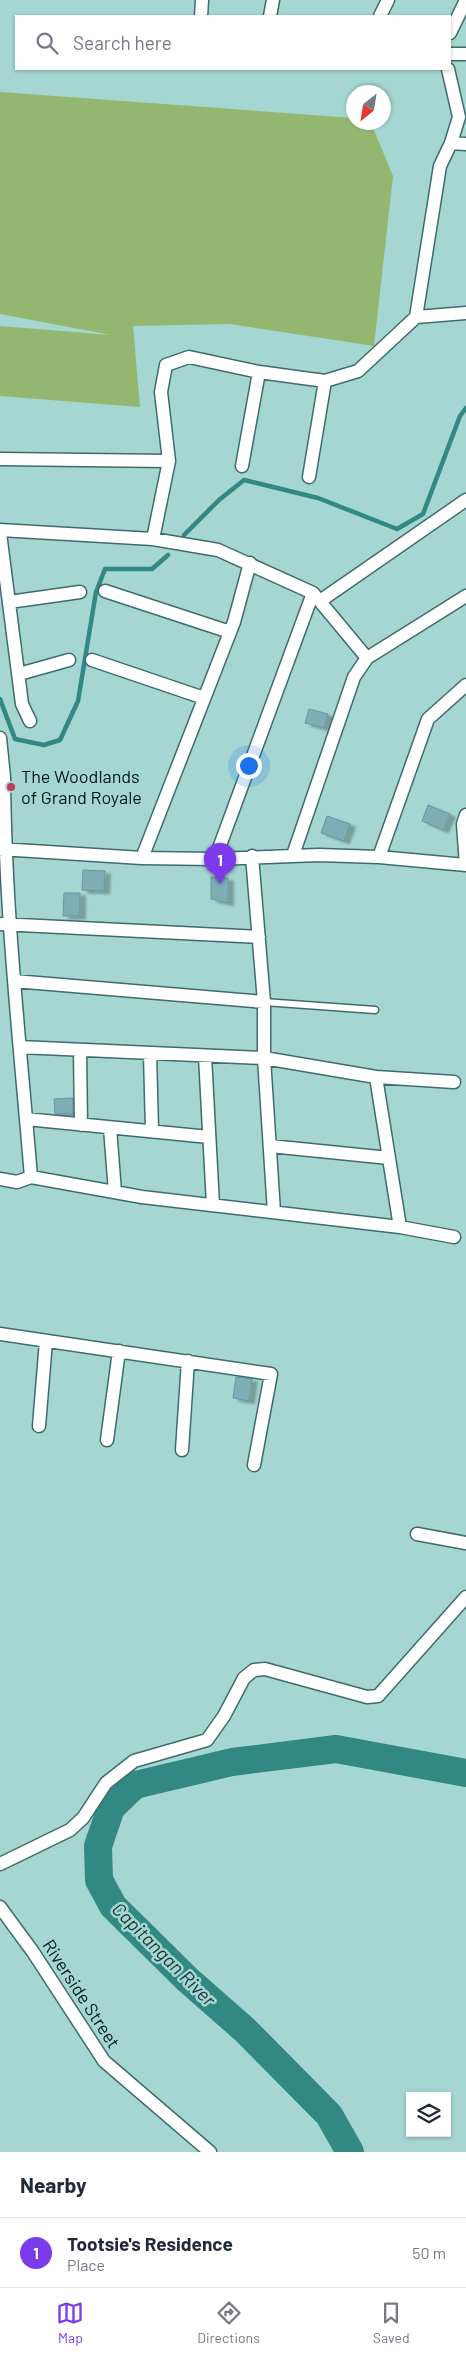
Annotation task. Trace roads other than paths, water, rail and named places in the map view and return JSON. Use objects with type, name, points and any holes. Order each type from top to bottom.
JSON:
[{"type":"street","points":[[201,15],[202,0]]},
{"type":"street","points":[[270,15],[273,0]]},
{"type":"street","points":[[380,15],[388,0]]},
{"type":"street","points":[[451,31],[466,0]]},
{"type":"street","points":[[451,54],[466,54]]},
{"type":"street","points":[[153,539],[169,461],[160,392],[166,365],[189,357],[259,372],[325,381],[358,371],[416,317],[440,166],[451,143],[459,117],[448,70]]},
{"type":"street","points":[[451,143],[466,144]]},
{"type":"street","points":[[416,317],[466,313]]},
{"type":"street","points":[[242,466],[259,372]]},
{"type":"street","points":[[309,477],[325,381]]},
{"type":"street","points":[[0,459],[169,461]]},
{"type":"street","points":[[215,859],[316,597],[466,500]]},
{"type":"street","points":[[30,721],[22,704],[0,532],[153,539],[218,550],[250,563],[316,597],[367,658]]},
{"type":"street","points":[[142,858],[230,632],[250,563]]},
{"type":"street","points":[[105,591],[230,632]]},
{"type":"street","points":[[10,602],[80,592]]},
{"type":"street","points":[[292,855],[354,677],[367,658],[466,596]]},
{"type":"street","points":[[18,674],[69,660]]},
{"type":"street","points":[[92,660],[204,698]]},
{"type":"street","points":[[379,857],[428,719],[466,685]]},
{"type":"street","points":[[0,738],[5,923],[14,981],[31,1177]]},
{"type":"street","points":[[2,850],[142,858],[215,859],[292,855],[379,857],[466,865],[463,824],[466,815]]},
{"type":"street","points":[[252,856],[260,937],[264,1002],[264,1058],[274,1212]]},
{"type":"street","points":[[5,923],[260,937]]},
{"type":"street","points":[[14,981],[264,1002]]},
{"type":"street","points":[[20,1047],[264,1058],[376,1077],[454,1082]]},
{"type":"street","points":[[80,1050],[81,1125]]},
{"type":"street","points":[[150,1053],[152,1131]]},
{"type":"street","points":[[205,1056],[213,1206]]},
{"type":"street","points":[[376,1077],[400,1226]]},
{"type":"street","points":[[26,1119],[209,1137]]},
{"type":"street","points":[[110,1128],[115,1192]]},
{"type":"street","points":[[270,1146],[389,1158]]},
{"type":"street","points":[[0,1179],[17,1182],[31,1177],[115,1192],[213,1206],[400,1226],[454,1237]]},
{"type":"street","points":[[0,1334],[271,1374],[254,1465]]},
{"type":"street","points":[[39,1426],[46,1340]]},
{"type":"street","points":[[107,1440],[119,1351]]},
{"type":"street","points":[[182,1450],[188,1361]]},
{"type":"street","points":[[417,1534],[466,1543]]},
{"type":"street","points":[[0,1864],[70,1830],[83,1818],[106,1783],[134,1761],[207,1740],[224,1716],[244,1678],[254,1670],[265,1669],[367,1696],[378,1696],[466,1597]]},
{"type":"street","name":"Riverside Street","points":[[0,1907],[33,1952],[104,2061],[210,2152]]},
{"type":"lane","points":[[264,1002],[375,1010]]},
{"type":"waterway","points":[[184,535],[219,500],[244,480],[318,498],[397,529],[423,514],[460,416],[466,408]]},
{"type":"waterway","points":[[0,699],[15,739],[44,745],[60,740],[78,701],[96,592],[105,569],[152,569],[168,555]]},
{"type":"waterway","name":"Capitangan River","points":[[350,2152],[329,2115],[245,2030],[188,1980],[113,1906],[99,1880],[98,1846],[111,1808],[135,1785],[232,1762],[336,1749],[466,1773]]},
{"type":"place","name":"The Woodlands of Grand Royale","points":[[11,787]]},
{"type":"place","name":"Tootsie's Residence","points":[[220,884]]}]
